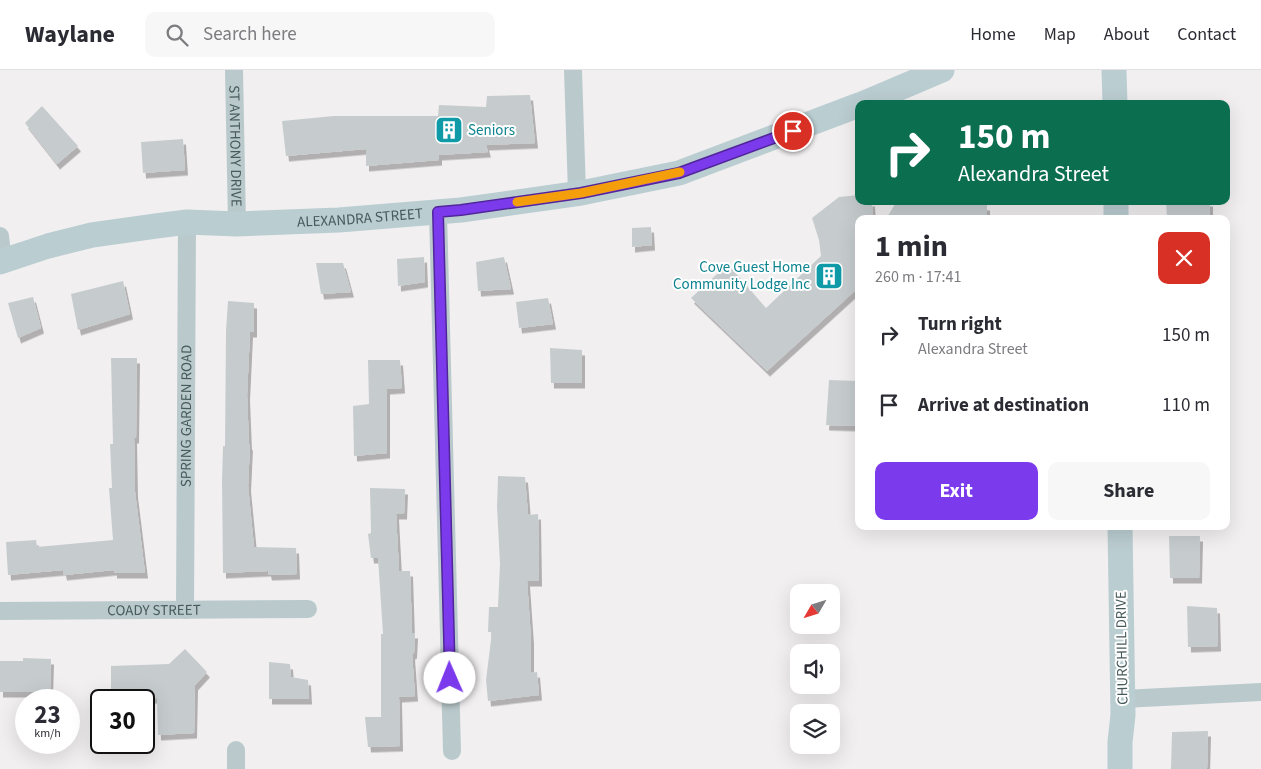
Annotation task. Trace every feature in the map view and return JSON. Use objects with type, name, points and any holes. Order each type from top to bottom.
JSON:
[{"type":"main road","name":"ALEXANDRA STREET","points":[[870,100],[942,70]]},
{"type":"main road","points":[[1114,70],[1114,100]]},
{"type":"main road","name":"ALEXANDRA STREET","points":[[2,261],[48,246],[92,236],[187,222],[237,224],[339,220],[461,210],[577,194],[679,173],[855,106]]},
{"type":"main road","name":"CHURCHILL DRIVE","points":[[1120,530],[1123,699],[1120,769]]},
{"type":"street","name":"ST ANTHONY DRIVE","points":[[234,70],[237,224]]},
{"type":"street","points":[[573,70],[577,194]]},
{"type":"street","points":[[438,212],[452,751]]},
{"type":"street","name":"SPRING GARDEN ROAD","points":[[185,610],[187,222]]},
{"type":"street","points":[[0,236],[2,261]]},
{"type":"street","name":"COADY STREET","points":[[0,611],[308,609]]},
{"type":"street","points":[[1123,699],[1261,692]]},
{"type":"street","points":[[236,750],[236,769]]},
{"type":"building","name":"Seniors","points":[[530,95],[535,143],[486,145],[488,152],[439,155],[439,160],[366,166],[366,149],[286,156],[282,121],[334,116],[438,116],[439,105],[486,107],[487,96]]},
{"type":"building","points":[[42,106],[78,146],[57,164],[25,123]]},
{"type":"building","points":[[183,139],[185,170],[143,173],[141,142]]},
{"type":"building","name":"Cove Guest Home Community Lodge Inc","points":[[855,195],[855,205],[872,205],[873,215],[855,215],[855,291],[767,371],[691,298],[728,264],[766,308],[821,256],[819,240],[812,218],[839,197]]},
{"type":"building","points":[[895,205],[987,205],[987,215],[888,215]]},
{"type":"building","points":[[1166,205],[1210,205],[1210,215],[1167,215]]},
{"type":"building","points":[[651,227],[652,245],[632,247],[632,228]]},
{"type":"building","points":[[424,257],[425,282],[398,286],[397,259]]},
{"type":"building","points":[[504,257],[511,289],[478,291],[476,262]]},
{"type":"building","points":[[316,263],[343,263],[351,292],[321,294]]},
{"type":"building","points":[[123,281],[130,314],[78,330],[71,294]]},
{"type":"building","points":[[33,297],[41,328],[18,338],[8,303]]},
{"type":"building","points":[[548,298],[553,324],[519,328],[516,302]]},
{"type":"building","points":[[228,301],[254,303],[254,332],[250,332],[247,395],[250,444],[248,486],[254,547],[296,548],[297,574],[269,575],[268,571],[223,573],[222,480],[223,446],[225,446]]},
{"type":"building","points":[[550,348],[582,350],[582,383],[551,383]]},
{"type":"building","points":[[111,358],[137,358],[136,438],[134,438],[135,492],[145,573],[114,573],[114,570],[64,575],[63,570],[8,575],[6,542],[36,540],[37,547],[113,540],[109,488],[112,488],[110,444],[113,444]]},
{"type":"building","points":[[368,360],[400,360],[402,388],[387,389],[387,453],[354,456],[353,406],[369,404]]},
{"type":"building","points":[[829,380],[855,381],[855,426],[826,425]]},
{"type":"building","points":[[498,476],[525,477],[528,515],[538,514],[539,581],[527,581],[531,673],[537,672],[539,695],[488,701],[486,680],[492,632],[488,632],[489,607],[498,607],[500,564],[497,507]]},
{"type":"building","points":[[370,488],[405,489],[404,514],[396,514],[399,571],[410,571],[412,633],[415,633],[414,653],[412,654],[415,696],[399,697],[400,746],[368,747],[365,717],[381,717],[381,634],[383,634],[378,558],[371,558],[368,534],[371,533]]},
{"type":"building","points":[[1169,536],[1200,536],[1199,578],[1170,578]]},
{"type":"building","points":[[1187,606],[1217,608],[1218,646],[1188,647]]},
{"type":"building","points":[[185,649],[207,672],[195,685],[194,733],[158,735],[155,689],[111,689],[111,666],[169,664]]},
{"type":"building","points":[[23,658],[51,659],[50,689],[15,689],[15,692],[0,692],[0,661],[23,661]]},
{"type":"building","points":[[269,662],[290,664],[291,677],[308,680],[309,699],[269,699]]},
{"type":"building","points":[[1208,731],[1207,769],[1171,769],[1172,732]]},
{"type":"slow traffic","points":[[517,202],[581,193],[680,172]]},
{"type":"place","name":"Seniors","points":[[449,130]]},
{"type":"place","name":"Cove Guest Home Community Lodge Inc","points":[[829,276]]},
{"type":"route","points":[[450,678],[438,212],[581,193],[679,173],[793,131]]}]
